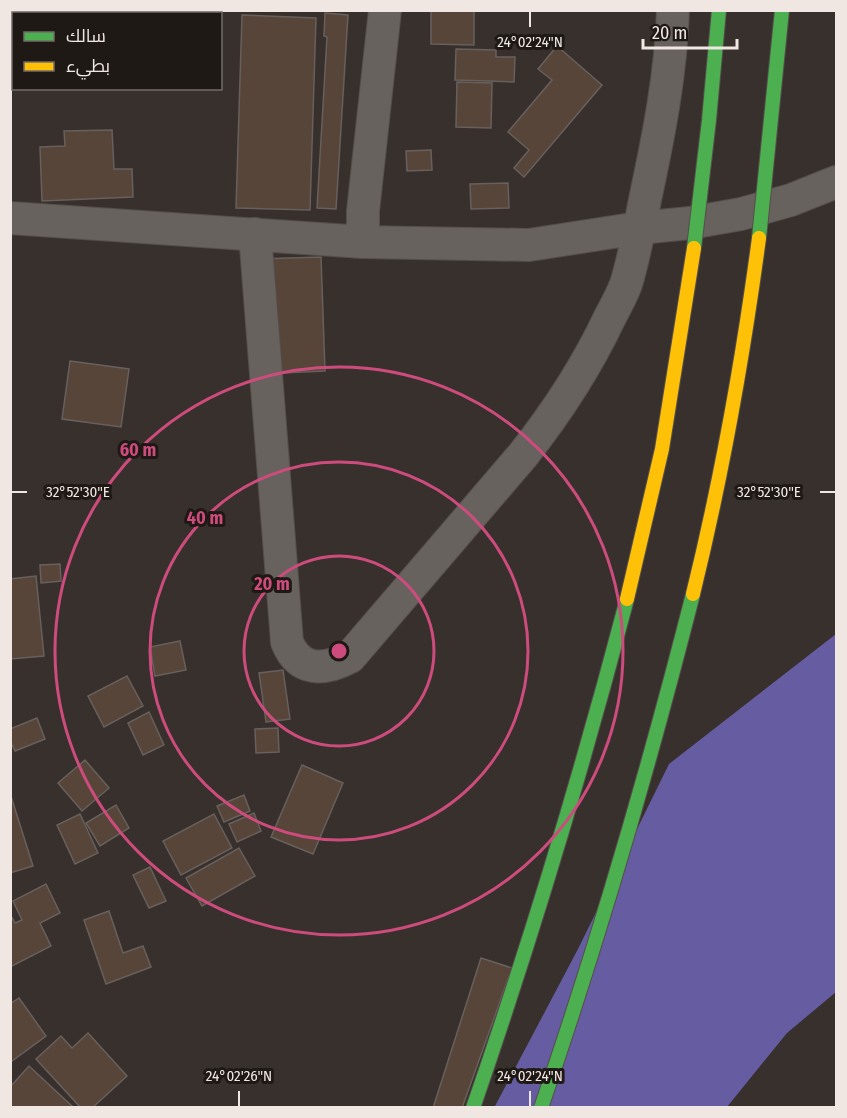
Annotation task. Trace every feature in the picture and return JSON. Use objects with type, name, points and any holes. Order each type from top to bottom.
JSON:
[{"type":"main road","points":[[473,1107],[503,1024],[552,871],[586,754],[628,592],[661,451],[683,321],[701,190],[718,10]]},
{"type":"main road","points":[[541,1107],[608,903],[653,751],[723,465],[746,332],[763,199],[782,10]]},
{"type":"street","points":[[363,242],[363,211],[385,10]]},
{"type":"street","points":[[255,234],[286,642],[298,660],[307,665],[317,667],[332,665],[350,657],[549,422],[601,337],[625,285],[639,228],[657,141],[666,83],[673,10]]},
{"type":"street","points":[[10,218],[363,242],[529,245],[639,228],[690,224],[741,214],[791,200],[837,182]]},
{"type":"shaded area","points":[[836,634],[836,992],[787,1033],[727,1107],[494,1108],[578,949],[669,764]]},
{"type":"building","points":[[431,10],[474,10],[474,45],[431,44]]},
{"type":"building","points":[[325,13],[348,15],[336,209],[317,208],[327,37],[324,36]]},
{"type":"building","points":[[242,15],[316,18],[310,210],[236,208]]},
{"type":"building","points":[[10,37],[12,37],[12,67],[10,67]]},
{"type":"building","points":[[557,46],[602,85],[524,177],[514,168],[529,150],[508,132],[552,80],[538,69]]},
{"type":"building","points":[[456,49],[496,50],[496,57],[515,57],[514,82],[455,80]]},
{"type":"building","points":[[457,82],[492,83],[491,128],[456,127]]},
{"type":"building","points":[[112,130],[114,169],[132,169],[133,197],[42,201],[40,147],[65,146],[64,131]]},
{"type":"building","points":[[431,150],[432,170],[407,171],[406,151]]},
{"type":"building","points":[[508,183],[509,208],[471,209],[470,184]]},
{"type":"building","points":[[321,257],[325,371],[260,374],[257,259]]},
{"type":"building","points":[[70,361],[129,369],[121,427],[62,419]]},
{"type":"building","points":[[60,564],[61,581],[41,583],[40,565]]},
{"type":"building","points":[[36,576],[44,656],[10,659],[10,579]]},
{"type":"building","points":[[180,641],[186,670],[155,676],[150,647]]},
{"type":"building","points":[[283,670],[290,719],[266,722],[259,673]]},
{"type":"building","points":[[127,676],[143,706],[104,727],[88,696]]},
{"type":"building","points":[[149,712],[164,745],[143,755],[128,723]]},
{"type":"building","points":[[37,718],[45,739],[15,751],[10,740],[10,729]]},
{"type":"building","points":[[278,728],[279,752],[256,753],[255,729]]},
{"type":"building","points":[[85,760],[109,788],[82,811],[58,783]]},
{"type":"building","points":[[302,765],[343,783],[313,854],[271,837]]},
{"type":"building","points":[[10,793],[33,866],[10,873]]},
{"type":"building","points":[[244,795],[250,811],[224,822],[217,806]]},
{"type":"building","points":[[116,805],[129,828],[100,846],[86,823]]},
{"type":"building","points":[[254,813],[261,831],[237,842],[229,824]]},
{"type":"building","points":[[80,814],[98,853],[75,864],[57,825]]},
{"type":"building","points":[[214,814],[232,848],[181,875],[163,841]]},
{"type":"building","points":[[239,848],[255,876],[202,906],[186,878]]},
{"type":"building","points":[[150,867],[166,901],[149,908],[133,875]]},
{"type":"building","points":[[46,884],[60,913],[40,923],[51,946],[10,967],[10,914],[15,923],[22,920],[13,901]]},
{"type":"building","points":[[109,911],[123,953],[143,946],[151,967],[106,984],[84,920]]},
{"type":"building","points":[[481,958],[512,968],[462,1108],[433,1108]]},
{"type":"building","points":[[19,998],[46,1036],[12,1061],[10,1059],[10,1004]]},
{"type":"building","points":[[88,1033],[127,1076],[92,1108],[81,1108],[36,1059],[61,1036],[72,1048]]},
{"type":"building","points":[[29,1066],[74,1108],[10,1108],[10,1087]]},
{"type":"traffic: fast","points":[[694,248],[719,10]]},
{"type":"traffic: fast","points":[[759,238],[782,10]]},
{"type":"traffic: fast","points":[[541,1108],[622,852],[693,594]]},
{"type":"traffic: fast","points":[[473,1108],[555,855],[627,599]]},
{"type":"traffic: slow","points":[[693,594],[731,417],[759,238]]},
{"type":"traffic: slow","points":[[627,599],[662,449],[694,248]]}]
